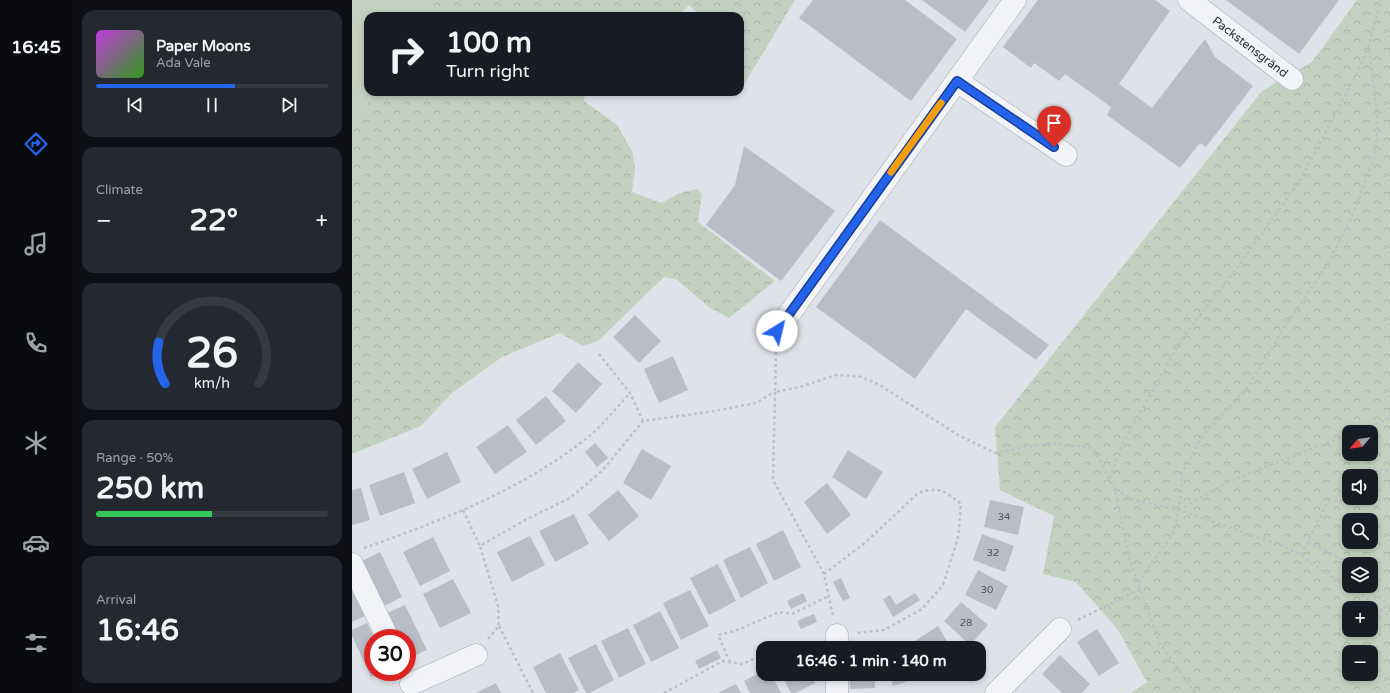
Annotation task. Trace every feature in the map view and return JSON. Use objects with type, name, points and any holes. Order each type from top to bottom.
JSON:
[{"type":"street","points":[[777,331],[1015,0]]},
{"type":"street","name":"Packstensgränd","points":[[1189,0],[1292,79]]},
{"type":"street","points":[[957,81],[1066,155]]},
{"type":"street","points":[[356,557],[384,629]]},
{"type":"street","points":[[996,693],[1060,629]]},
{"type":"street","points":[[410,683],[476,654]]},
{"type":"street","points":[[837,681],[837,693]]},
{"type":"path","points":[[1110,479],[1122,445],[1183,336],[1235,271],[1299,182],[1359,69],[1369,46],[1381,0]]},
{"type":"path","points":[[1138,583],[1174,532],[1179,510],[1182,473],[1203,435],[1248,387],[1284,328],[1329,262],[1354,211],[1375,156],[1378,121],[1369,46]]},
{"type":"path","points":[[777,331],[773,480],[824,574],[837,641],[884,630],[922,609],[943,585],[958,538],[961,504],[944,490],[929,489],[918,493],[866,542],[824,574]]},
{"type":"path","points":[[599,354],[630,393],[643,421]]},
{"type":"path","points":[[480,546],[527,519],[570,498],[602,471],[643,421],[709,412],[756,403],[775,392],[800,387],[836,375],[858,376],[878,384],[958,435],[995,453],[1048,443],[1093,448],[1116,489],[1130,561],[1160,644],[1195,693]]},
{"type":"path","points":[[356,557],[408,533],[490,499],[544,469],[589,436],[630,393]]},
{"type":"path","points":[[1372,425],[1390,418]]},
{"type":"path","points":[[1179,510],[1228,482],[1342,437]]},
{"type":"path","points":[[1378,469],[1390,471]]},
{"type":"path","points":[[1116,489],[1133,500],[1179,510],[1280,545],[1301,555],[1321,570],[1365,596],[1390,617]]},
{"type":"path","points":[[1301,555],[1328,501],[1342,501]]},
{"type":"path","points":[[463,510],[480,546],[498,606],[499,626],[533,693]]},
{"type":"path","points":[[1308,542],[1342,559]]},
{"type":"path","points":[[1060,629],[1140,589]]},
{"type":"path","points":[[1378,591],[1390,612]]},
{"type":"path","points":[[730,662],[718,635],[735,631],[779,612],[792,614],[829,596]]},
{"type":"path","points":[[476,654],[499,626]]},
{"type":"path","points":[[664,693],[723,661],[742,664],[756,658]]},
{"type":"green space","points":[[352,0],[437,0],[429,12],[364,12],[364,96],[371,96],[352,126]]},
{"type":"green space","points":[[437,0],[795,0],[744,84],[744,12],[696,12],[689,5],[682,12],[429,12]]},
{"type":"green space","points":[[1357,0],[1390,0],[1390,693],[1131,693],[1147,682],[1118,630],[1076,582],[1043,574],[1054,516],[1000,490],[995,427],[1262,91],[1312,62]]},
{"type":"green space","points":[[371,96],[584,96],[584,101],[617,125],[633,153],[635,169],[632,192],[661,203],[680,193],[697,189],[702,194],[698,222],[775,281],[729,318],[710,308],[676,279],[664,277],[598,341],[583,346],[560,333],[502,357],[452,393],[421,426],[352,454],[352,126]]},
{"type":"building","points":[[813,0],[905,0],[957,39],[911,101],[799,18]]},
{"type":"building","points":[[922,0],[989,0],[965,32]]},
{"type":"building","points":[[1038,0],[1155,0],[1170,11],[1119,84],[1152,108],[1205,39],[1215,57],[1253,86],[1206,147],[1200,143],[1180,168],[1107,115],[1111,107],[1065,74],[1059,81],[1034,63],[1031,68],[1003,47]]},
{"type":"building","points":[[1226,0],[1339,0],[1299,54]]},
{"type":"building","points":[[744,146],[835,211],[781,281],[706,225],[735,185]]},
{"type":"building","points":[[880,220],[1049,345],[1036,360],[966,309],[915,379],[816,307]]},
{"type":"building","points":[[635,315],[661,341],[639,363],[613,337]]},
{"type":"building","points":[[673,356],[688,390],[659,403],[644,369]]},
{"type":"building","points":[[578,362],[602,384],[576,413],[552,391]]},
{"type":"building","points":[[546,396],[566,421],[536,445],[516,420]]},
{"type":"building","points":[[508,425],[527,452],[495,474],[476,447]]},
{"type":"building","points":[[595,443],[608,458],[597,467],[585,452]]},
{"type":"building","points":[[642,449],[671,466],[651,500],[623,483]]},
{"type":"building","points":[[848,450],[883,472],[866,499],[832,477]]},
{"type":"building","points":[[447,452],[461,482],[427,499],[412,469]]},
{"type":"building","points":[[404,472],[415,503],[380,516],[369,485]]},
{"type":"building","points":[[827,483],[851,515],[827,534],[804,502]]},
{"type":"building","points":[[361,488],[370,520],[352,525],[352,490]]},
{"type":"building","points":[[618,490],[639,516],[609,541],[588,515]]},
{"type":"building","points":[[990,500],[1024,507],[1018,535],[984,527]]},
{"type":"building","points":[[574,514],[589,544],[555,562],[539,531]]},
{"type":"building","points":[[783,530],[801,567],[774,581],[756,544]]},
{"type":"building","points":[[982,534],[1014,546],[1005,572],[973,560]]},
{"type":"building","points":[[530,536],[545,565],[512,582],[497,552]]},
{"type":"building","points":[[433,537],[450,571],[420,586],[403,552]]},
{"type":"building","points":[[750,547],[768,583],[741,598],[723,560]]},
{"type":"building","points":[[380,552],[402,597],[384,606],[362,561]]},
{"type":"building","points":[[718,564],[736,601],[709,615],[690,578]]},
{"type":"building","points":[[978,570],[1008,586],[996,610],[965,595]]},
{"type":"building","points":[[841,578],[850,598],[843,601],[833,582]]},
{"type":"building","points":[[453,579],[471,613],[440,628],[423,594]]},
{"type":"building","points":[[690,590],[709,626],[681,640],[663,603]]},
{"type":"building","points":[[352,591],[365,616],[352,622]]},
{"type":"building","points":[[803,593],[807,601],[791,609],[787,601]]},
{"type":"building","points":[[915,593],[920,600],[893,617],[883,599],[890,595],[896,605]]},
{"type":"building","points":[[961,602],[988,625],[974,641],[966,641],[944,621]]},
{"type":"building","points":[[405,605],[427,650],[416,655],[416,629],[395,629],[387,613]]},
{"type":"building","points":[[660,611],[679,648],[651,662],[633,625]]},
{"type":"building","points":[[814,614],[817,622],[801,629],[797,621]]},
{"type":"building","points":[[367,623],[370,629],[364,629],[364,662],[352,636],[352,630]]},
{"type":"building","points":[[938,626],[947,641],[915,641]]},
{"type":"building","points":[[628,628],[646,664],[619,678],[601,641]]},
{"type":"building","points":[[1097,629],[1119,663],[1099,676],[1077,642]]},
{"type":"building","points":[[596,644],[614,680],[590,693],[586,693],[568,658]]},
{"type":"building","points":[[717,650],[721,658],[699,669],[695,661]]},
{"type":"building","points":[[560,653],[579,690],[573,693],[546,693],[533,667]]},
{"type":"building","points":[[1060,655],[1090,684],[1082,693],[1062,693],[1042,674]]},
{"type":"building","points":[[756,675],[756,681],[775,681],[781,693],[750,693],[744,681]]},
{"type":"building","points":[[785,681],[814,681],[815,683],[796,693],[791,693]]},
{"type":"building","points":[[849,681],[874,681],[875,688],[850,689]]},
{"type":"building","points":[[891,681],[909,681],[893,686]]},
{"type":"building","points":[[496,683],[501,693],[476,693]]},
{"type":"building","points":[[736,684],[741,693],[718,693]]},
{"type":"slow traffic","points":[[891,172],[941,103]]},
{"type":"route","points":[[777,331],[957,81],[1054,147]]}]
